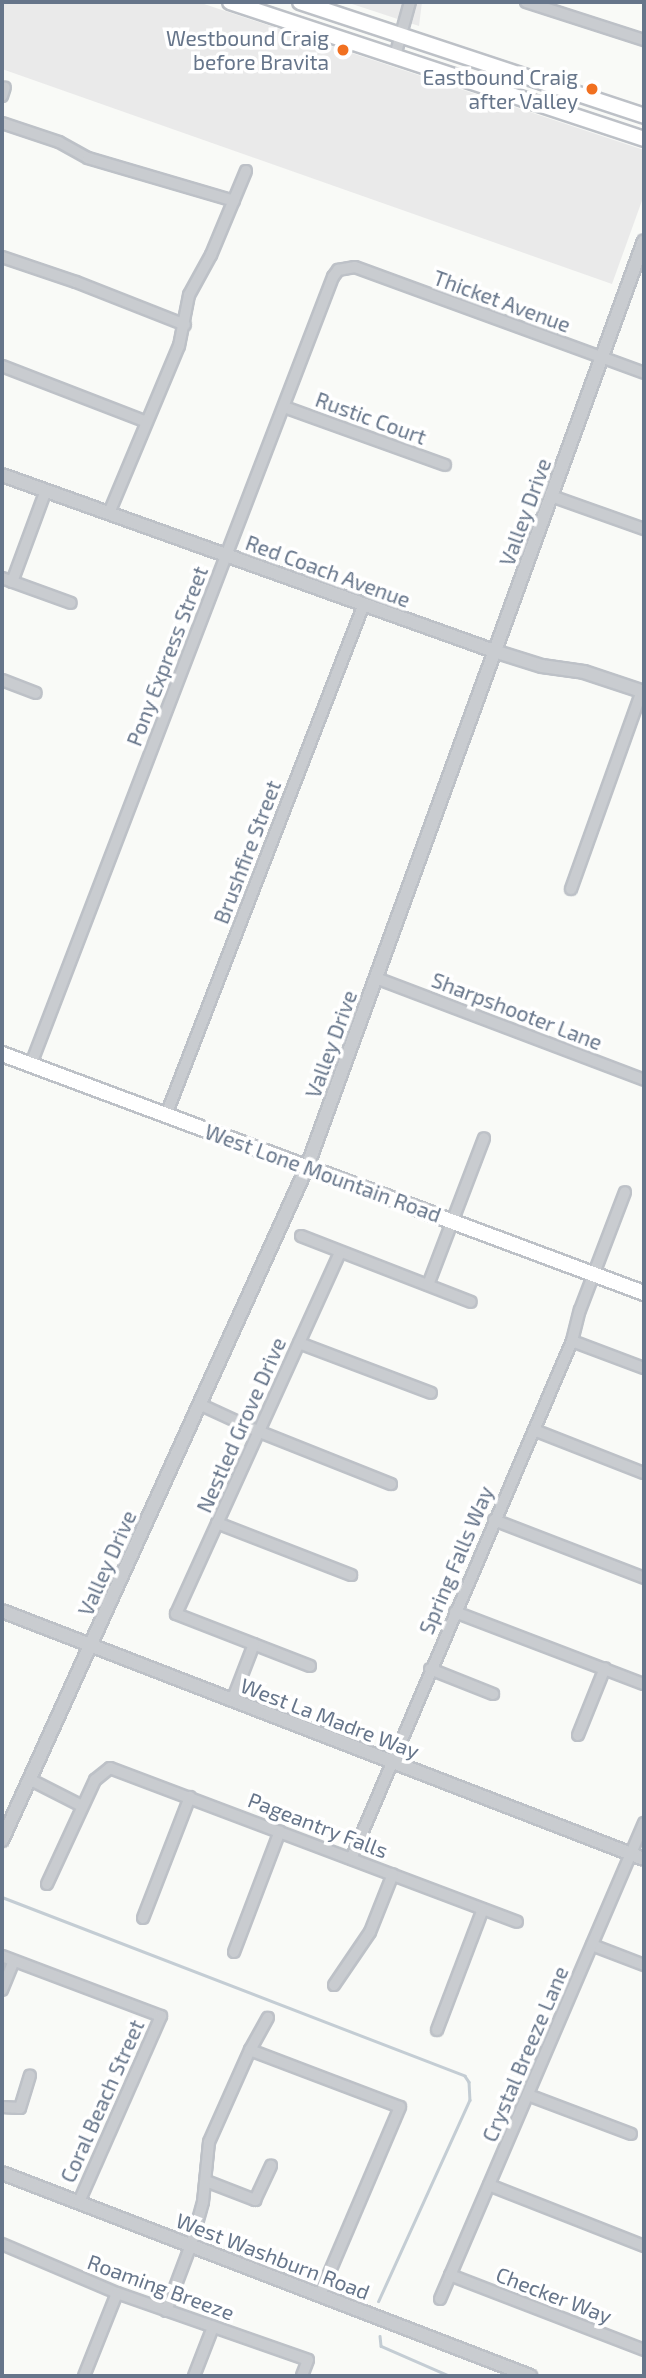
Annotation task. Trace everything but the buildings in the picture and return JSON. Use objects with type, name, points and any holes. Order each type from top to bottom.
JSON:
[{"type":"main road","points":[[230,2],[644,139]]},
{"type":"main road","points":[[300,2],[644,116]]},
{"type":"main road","name":"West Lone Mountain Road","points":[[2,1054],[644,1293]]},
{"type":"street","points":[[395,57],[410,2]]},
{"type":"street","points":[[526,2],[552,6],[644,40]]},
{"type":"street","points":[[2,123],[59,142],[88,158],[234,201]]},
{"type":"street","points":[[109,513],[186,325],[189,295],[211,255],[246,171]]},
{"type":"street","name":"Valley Drive","points":[[2,1840],[307,1167],[644,241]]},
{"type":"street","points":[[2,257],[76,282],[186,325]]},
{"type":"street","name":"Thicket Avenue","points":[[346,267],[355,267],[644,373]]},
{"type":"street","name":"Pony Express Street","points":[[31,1065],[333,277],[346,267]]},
{"type":"street","points":[[2,366],[147,422]]},
{"type":"street","name":"Rustic Court","points":[[284,407],[445,465]]},
{"type":"street","name":"Red Coach Avenue","points":[[2,475],[494,652],[542,666],[584,672],[643,692]]},
{"type":"street","points":[[12,582],[46,490]]},
{"type":"street","points":[[551,496],[644,529]]},
{"type":"street","points":[[2,578],[71,603]]},
{"type":"street","name":"Brushfire Street","points":[[166,1115],[363,604]]},
{"type":"street","points":[[2,680],[36,693]]},
{"type":"street","points":[[571,889],[643,692]]},
{"type":"street","name":"Sharpshooter Lane","points":[[376,978],[644,1080]]},
{"type":"street","points":[[428,1285],[484,1138]]},
{"type":"street","name":"Spring Falls Way","points":[[351,1858],[572,1341],[625,1192]]},
{"type":"street","points":[[302,1237],[471,1302]]},
{"type":"street","name":"Nestled Grove Drive","points":[[254,1644],[176,1614],[340,1253]]},
{"type":"street","points":[[572,1341],[644,1368]]},
{"type":"street","points":[[299,1343],[430,1393]]},
{"type":"street","points":[[199,1404],[260,1432],[391,1483]]},
{"type":"street","points":[[534,1430],[644,1473]]},
{"type":"street","points":[[494,1520],[644,1578]]},
{"type":"street","points":[[217,1523],[351,1574]]},
{"type":"street","name":"West La Madre Way","points":[[2,1611],[638,1857]]},
{"type":"street","points":[[455,1612],[644,1684]]},
{"type":"street","points":[[232,1701],[254,1644],[310,1666]]},
{"type":"street","points":[[578,1735],[604,1668]]},
{"type":"street","points":[[430,1669],[493,1694]]},
{"type":"street","name":"Pageantry Falls","points":[[82,1806],[94,1780],[104,1770],[119,1769],[517,1922]]},
{"type":"street","points":[[29,1779],[82,1806],[47,1884]]},
{"type":"street","points":[[143,1918],[190,1797]]},
{"type":"street","name":"Crystal Breeze Lane","points":[[440,2300],[592,1945],[638,1857],[644,1823]]},
{"type":"street","points":[[234,1952],[280,1831]]},
{"type":"street","points":[[334,1985],[370,1932],[393,1874]]},
{"type":"street","points":[[437,2030],[483,1909]]},
{"type":"street","points":[[592,1945],[644,1965]]},
{"type":"street","points":[[2,1956],[15,1961],[2,1990]]},
{"type":"street","name":"Coral Beach Street","points":[[15,1961],[161,2016],[79,2202]]},
{"type":"street","points":[[166,2311],[191,2245],[206,2181],[205,2165],[209,2142],[250,2050],[268,2018]]},
{"type":"street","points":[[250,2050],[400,2107],[320,2295]]},
{"type":"street","points":[[2,2107],[20,2108],[30,2076]]},
{"type":"street","points":[[528,2095],[631,2134]]},
{"type":"street","points":[[206,2181],[256,2200],[271,2165]]},
{"type":"street","name":"West Washburn Road","points":[[2,2173],[524,2375]]},
{"type":"street","points":[[489,2185],[644,2245]]},
{"type":"street","name":"Roaming Breeze","points":[[2,2244],[117,2294],[308,2360],[302,2376]]},
{"type":"street","name":"Checker Way","points":[[450,2275],[644,2350]]},
{"type":"street","points":[[84,2376],[117,2294]]},
{"type":"street","points":[[194,2376],[213,2328]]},
{"type":"shaded area","points":[[2,2],[198,2],[644,150],[644,195],[612,284],[2,69]]},
{"type":"shaded area","points":[[346,2],[422,2],[419,26]]},
{"type":"waterway","points":[[2,1897],[465,2076],[469,2082],[470,2100],[379,2301]]},
{"type":"waterway","points":[[380,2336],[381,2346],[450,2376]]},
{"type":"place","name":"Westbound Craig before Bravita","points":[[343,50]]},
{"type":"place","name":"Eastbound Craig after Valley","points":[[592,89]]}]
